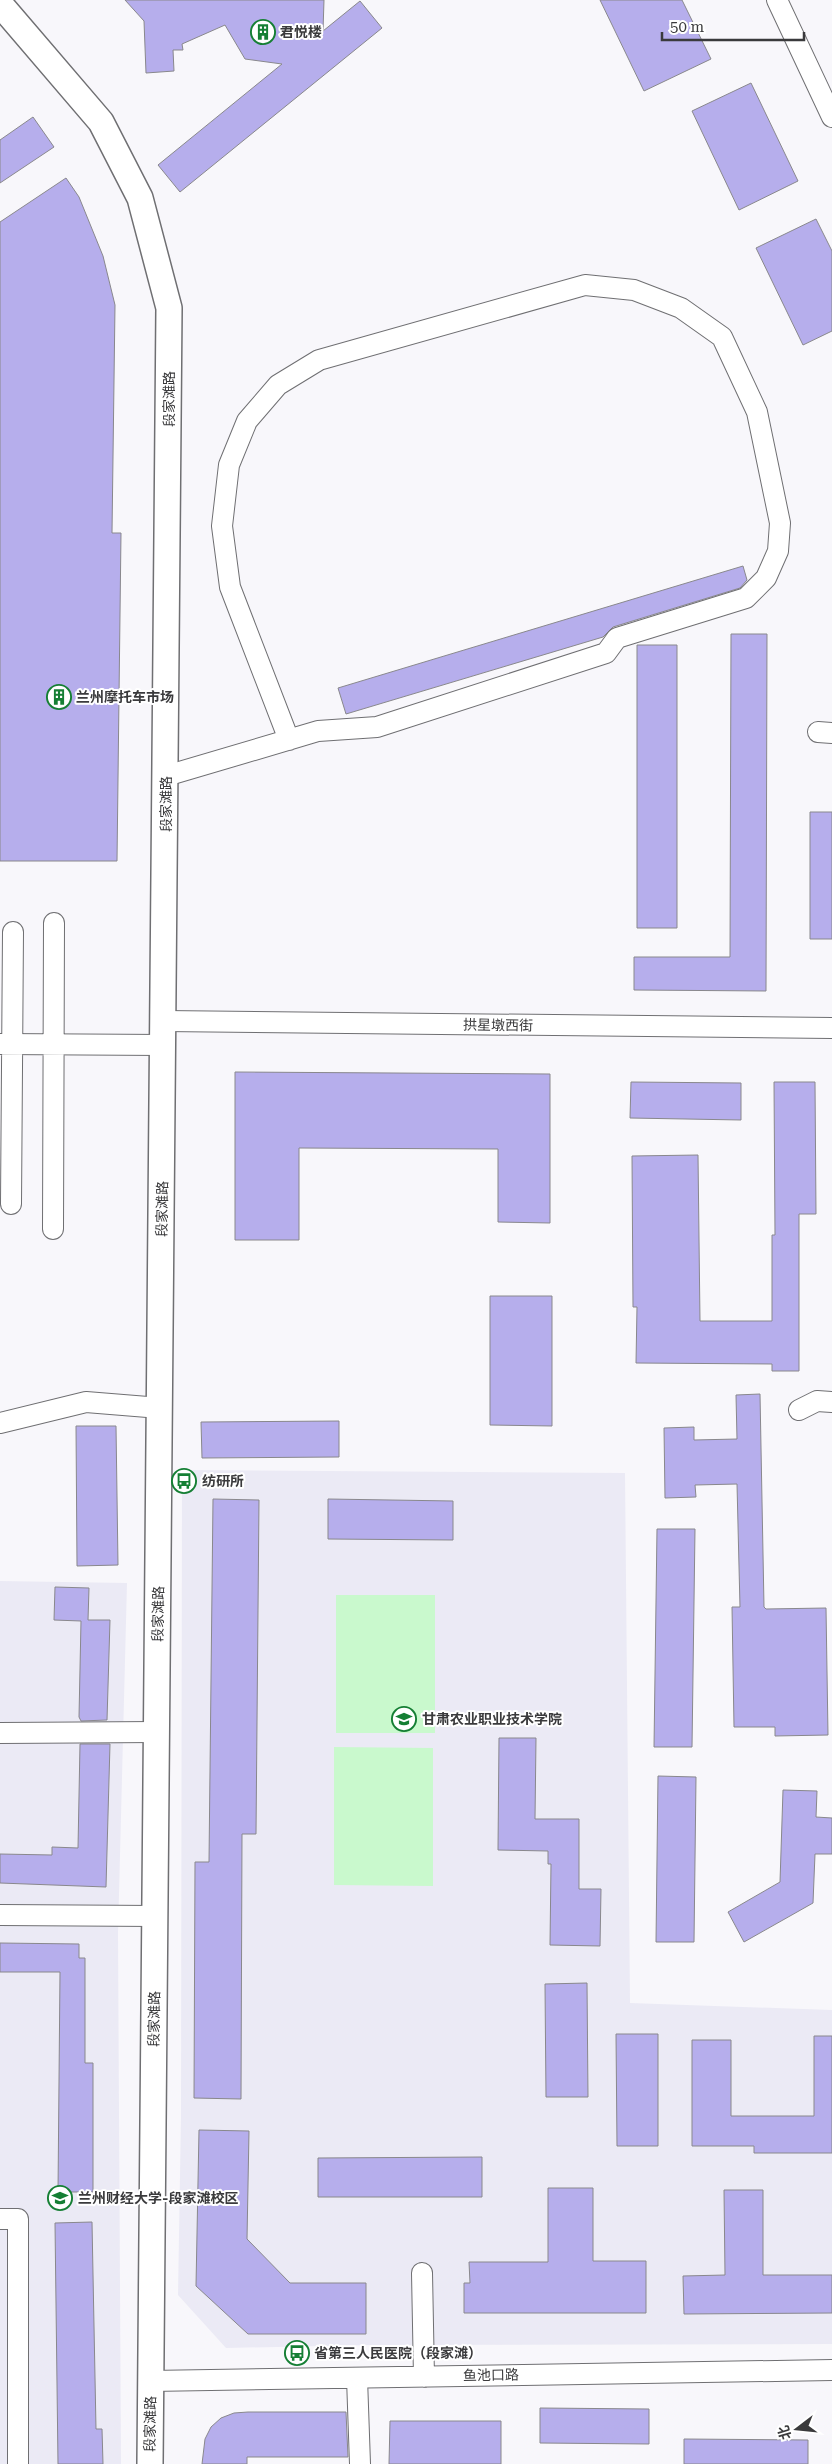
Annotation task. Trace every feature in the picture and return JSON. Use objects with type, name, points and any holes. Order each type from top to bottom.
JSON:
[{"type":"main road","name":"段家滩路","points":[[0,4],[101,122],[140,198],[169,308],[150,2464]]},
{"type":"street","points":[[776,0],[832,117]]},
{"type":"street","points":[[166,776],[289,740],[318,731],[377,727],[606,653],[617,638],[746,598],[766,578],[778,551],[780,523],[757,412],[722,336],[681,308],[634,290],[585,286],[319,360],[278,385],[247,421],[229,465],[222,526],[230,587],[289,740]]},
{"type":"street","points":[[52,1229],[54,924]]},
{"type":"street","points":[[11,1204],[6,1044],[13,932]]},
{"type":"street","name":"拱星墩西街","points":[[6,1044],[53,1044],[164,1033],[832,1028]]},
{"type":"street","points":[[800,1410],[817,1401],[832,1402]]},
{"type":"street","points":[[0,1423],[86,1402],[160,1408]]},
{"type":"street","points":[[0,1733],[157,1732]]},
{"type":"street","points":[[0,1915],[155,1916]]},
{"type":"street","points":[[0,2219],[18,2220],[18,2464]]},
{"type":"street","points":[[422,2273],[424,2376]]},
{"type":"street","name":"鱼池口路","points":[[150,2381],[832,2370]]},
{"type":"street","points":[[357,2378],[360,2464]]},
{"type":"shaded area","name":"甘肃农业职业技术学院","points":[[182,1470],[625,1473],[630,2003],[832,2010],[832,2344],[367,2345],[226,2348],[178,2295],[181,2116]]},
{"type":"shaded area","name":"兰州财经大学-段家滩校区","points":[[0,1581],[127,1583],[118,1933],[121,2464],[0,2464]]},
{"type":"green space","points":[[336,1595],[435,1595],[435,1733],[336,1733]]},
{"type":"green space","points":[[334,1747],[433,1748],[433,1886],[334,1885]]},
{"type":"building","points":[[125,0],[324,0],[323,31],[360,1],[382,28],[180,192],[158,165],[282,64],[245,59],[225,25],[182,44],[183,50],[173,50],[174,71],[146,73],[144,21]]},
{"type":"building","points":[[600,0],[682,0],[711,59],[644,91]]},
{"type":"building","points":[[751,83],[798,181],[739,210],[692,111]]},
{"type":"building","points":[[33,117],[54,147],[0,183],[0,140]]},
{"type":"building","points":[[66,178],[79,197],[103,256],[115,305],[112,533],[121,533],[117,861],[0,861],[0,222]]},
{"type":"building","points":[[816,219],[832,251],[832,331],[803,345],[756,248]]},
{"type":"building","points":[[743,566],[747,580],[740,588],[613,627],[603,637],[346,714],[338,688]]},
{"type":"building","points":[[731,634],[767,634],[766,991],[634,990],[634,957],[730,957]]},
{"type":"building","points":[[637,645],[677,645],[677,928],[637,928]]},
{"type":"building","points":[[810,812],[832,812],[832,939],[810,939]]},
{"type":"building","points":[[235,1072],[550,1074],[550,1223],[498,1222],[498,1149],[299,1148],[299,1240],[235,1240]]},
{"type":"building","points":[[631,1082],[741,1083],[741,1120],[630,1118]]},
{"type":"building","points":[[774,1082],[815,1082],[816,1214],[799,1214],[799,1371],[772,1371],[772,1364],[636,1363],[637,1307],[633,1307],[632,1156],[698,1155],[700,1321],[772,1321],[772,1235],[775,1235]]},
{"type":"building","points":[[490,1296],[552,1296],[552,1426],[490,1425]]},
{"type":"building","points":[[760,1394],[764,1607],[766,1609],[826,1608],[828,1735],[775,1736],[775,1727],[734,1727],[732,1607],[740,1607],[737,1484],[695,1485],[696,1497],[665,1498],[664,1428],[694,1427],[694,1440],[737,1439],[736,1395]]},
{"type":"building","points":[[339,1421],[339,1457],[202,1458],[201,1422]]},
{"type":"building","points":[[76,1426],[116,1426],[118,1565],[77,1566]]},
{"type":"building","points":[[213,1499],[259,1500],[256,1834],[242,1834],[241,2099],[194,2098],[195,1862],[209,1862]]},
{"type":"building","points":[[328,1499],[453,1501],[453,1540],[328,1539]]},
{"type":"building","points":[[657,1529],[695,1529],[692,1747],[654,1747]]},
{"type":"building","points":[[55,1587],[89,1588],[88,1620],[110,1620],[107,1720],[81,1721],[79,1717],[81,1621],[54,1620]]},
{"type":"building","points":[[499,1738],[536,1738],[535,1819],[579,1819],[579,1889],[601,1889],[600,1946],[550,1945],[551,1864],[548,1864],[548,1851],[498,1850]]},
{"type":"building","points":[[80,1744],[110,1744],[106,1887],[0,1883],[0,1854],[52,1855],[52,1847],[78,1848]]},
{"type":"building","points":[[658,1776],[696,1777],[694,1942],[656,1942]]},
{"type":"building","points":[[783,1790],[817,1791],[816,1817],[832,1818],[832,1854],[815,1854],[813,1903],[744,1942],[728,1912],[780,1882]]},
{"type":"building","points":[[0,1943],[79,1944],[79,1958],[85,1958],[85,2063],[93,2063],[93,2192],[58,2192],[60,1972],[0,1972]]},
{"type":"building","points":[[587,1983],[588,2097],[546,2097],[545,1984]]},
{"type":"building","points":[[616,2034],[658,2034],[658,2146],[617,2146]]},
{"type":"building","points":[[814,2036],[832,2036],[832,2153],[754,2153],[754,2146],[692,2146],[692,2040],[731,2040],[731,2116],[814,2116]]},
{"type":"building","points":[[199,2130],[249,2131],[247,2239],[290,2283],[366,2283],[366,2334],[248,2334],[196,2286]]},
{"type":"building","points":[[482,2157],[482,2197],[318,2197],[318,2158]]},
{"type":"building","points":[[548,2188],[593,2188],[593,2261],[646,2261],[646,2313],[464,2313],[464,2283],[470,2283],[469,2262],[548,2262]]},
{"type":"building","points":[[724,2190],[763,2190],[763,2275],[832,2275],[832,2313],[684,2314],[683,2276],[725,2275]]},
{"type":"building","points":[[92,2222],[96,2429],[102,2429],[103,2464],[58,2464],[55,2223]]},
{"type":"building","points":[[540,2408],[649,2409],[649,2444],[540,2443]]},
{"type":"building","points":[[346,2412],[348,2457],[247,2457],[247,2464],[202,2464],[205,2439],[211,2427],[221,2418],[234,2413]]},
{"type":"building","points":[[390,2421],[501,2421],[501,2464],[389,2464]]},
{"type":"building","points":[[684,2439],[808,2440],[808,2464],[684,2464]]},
{"type":"place","name":"君悦楼","points":[[263,32]]},
{"type":"place","name":"兰州摩托车市场","points":[[59,697]]},
{"type":"place","name":"纺研所","points":[[184,1481]]},
{"type":"place","name":"甘肃农业职业技术学院","points":[[404,1719]]},
{"type":"place","name":"兰州财经大学-段家滩校区","points":[[60,2198]]},
{"type":"place","name":"省第三人民医院（段家滩）","points":[[297,2353]]}]
